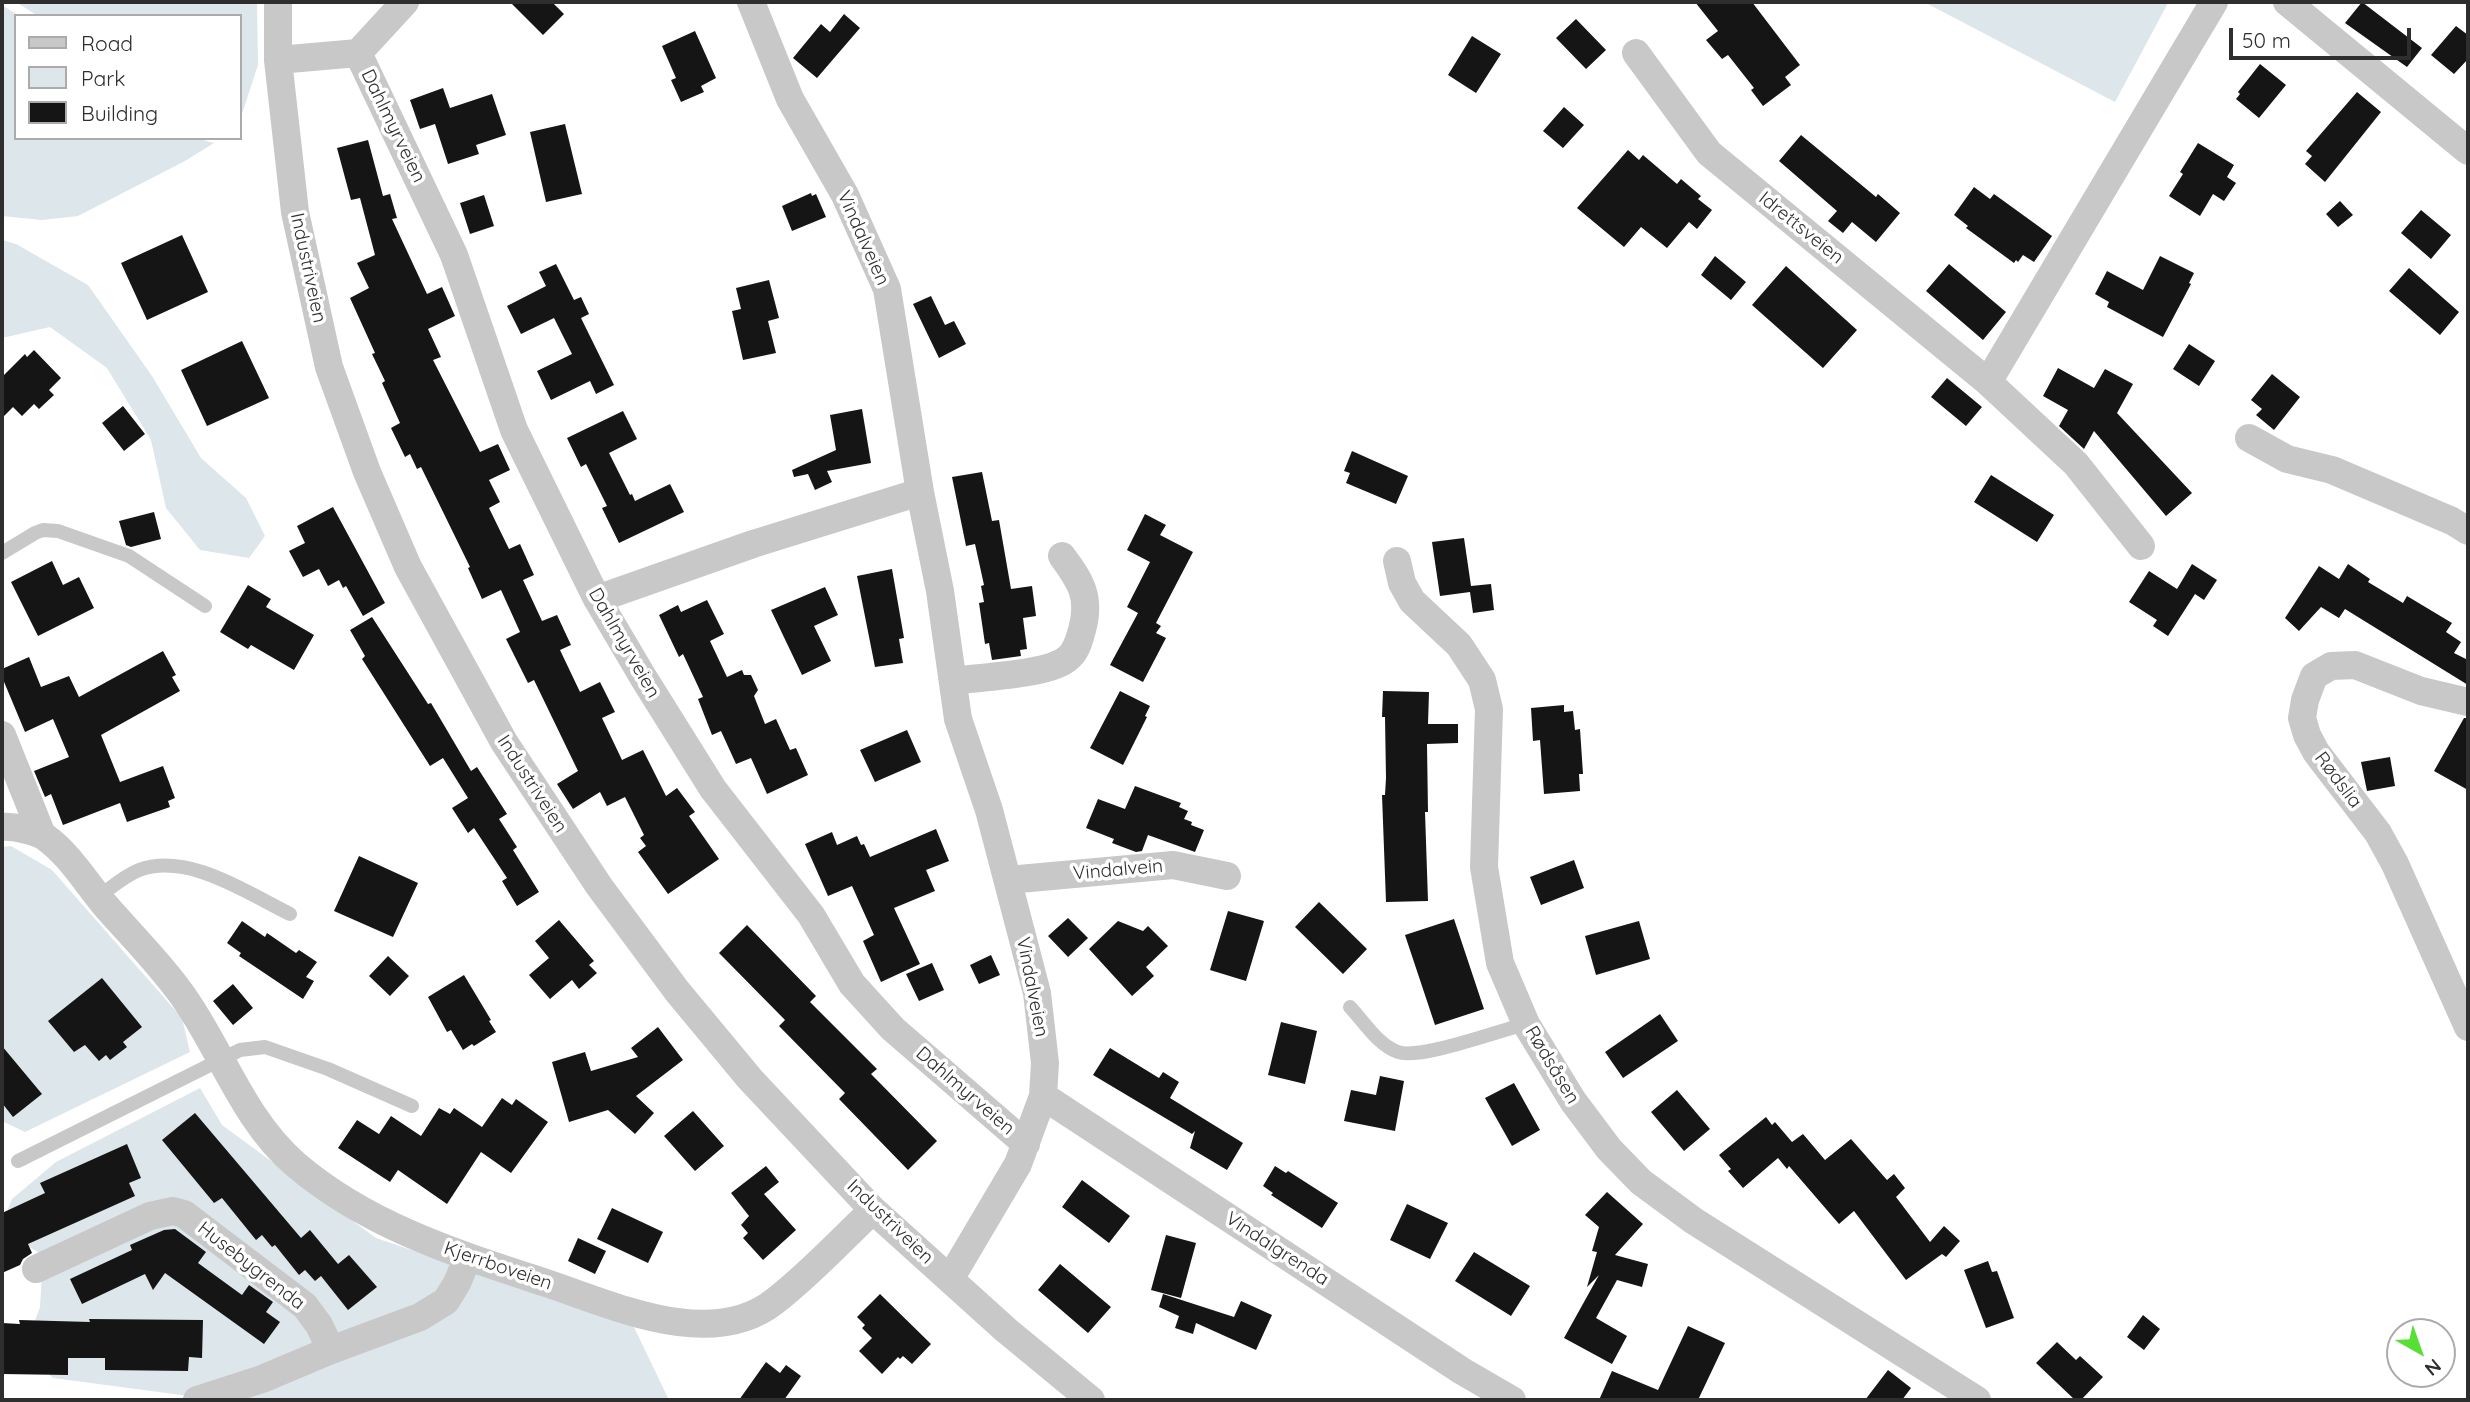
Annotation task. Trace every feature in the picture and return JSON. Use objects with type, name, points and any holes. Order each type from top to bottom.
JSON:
[{"type":"street","name":"Industriveien","points":[[278,2],[278,60],[295,212],[329,368],[367,472],[408,567],[504,742],[598,886],[677,992],[750,1079],[873,1210],[1006,1331],[1091,1400]]},
{"type":"street","points":[[278,60],[358,53],[405,2]]},
{"type":"street","name":"Vindalveien","points":[[751,2],[790,99],[845,195],[887,289],[920,492],[940,591],[958,719],[989,810],[1037,993],[1045,1063],[1042,1096],[1018,1164],[950,1279]]},
{"type":"street","points":[[1988,382],[2214,2]]},
{"type":"street","points":[[2287,2],[2468,151]]},
{"type":"street","name":"Dahlmyrveien","points":[[358,53],[454,255],[514,430],[597,599],[643,677],[713,789],[811,915],[852,984],[893,1029],[1026,1144]]},
{"type":"street","name":"Idrettsveien","points":[[1636,53],[1709,153],[1988,382],[2076,464],[2141,546]]},
{"type":"street","points":[[2249,438],[2287,460],[2332,470],[2452,521],[2468,531]]},
{"type":"street","points":[[597,599],[753,544],[920,492]]},
{"type":"street","points":[[953,681],[1045,669],[1068,659],[1079,642],[1086,607],[1083,587],[1062,556]]},
{"type":"street","name":"Rødsåsen","points":[[1397,561],[1402,583],[1412,601],[1459,645],[1482,680],[1489,709],[1483,867],[1500,963],[1526,1024],[1573,1101],[1609,1149],[1641,1182],[1694,1221],[1977,1400]]},
{"type":"street","name":"Rødslia","points":[[2468,702],[2421,691],[2355,665],[2331,666],[2315,676],[2305,700],[2302,718],[2316,752],[2378,833],[2395,864],[2468,1027]]},
{"type":"street","points":[[2,735],[42,835],[67,857],[98,897]]},
{"type":"street","points":[[2,827],[42,835]]},
{"type":"street","name":"Vindalvein","points":[[1008,880],[1173,865],[1227,876]]},
{"type":"street","name":"Kjerrboveien","points":[[98,897],[186,1001],[250,1111],[274,1142],[293,1162],[330,1192],[381,1222],[468,1257],[660,1320],[719,1324],[748,1317],[774,1302],[873,1210]]},
{"type":"street","name":"Vindalgrenda","points":[[1042,1096],[1462,1371],[1512,1400]]},
{"type":"street","name":"Husebygrenda","points":[[36,1269],[150,1216],[173,1212],[184,1214],[305,1306],[319,1325],[331,1350]]},
{"type":"street","points":[[197,1400],[262,1379],[421,1317],[446,1301],[468,1257]]},
{"type":"lane","points":[[2,553],[34,533],[43,530],[58,531],[129,555],[205,606]]},
{"type":"lane","points":[[98,897],[132,873],[169,865],[196,869],[290,914]]},
{"type":"lane","points":[[1350,1007],[1383,1043],[1396,1052],[1405,1054],[1437,1049],[1526,1024]]},
{"type":"lane","points":[[18,1161],[240,1050],[265,1047],[328,1069],[412,1106]]},
{"type":"green space","points":[[16,2],[257,2],[258,65],[242,114],[242,14],[35,14]]},
{"type":"green space","points":[[1924,2],[2166,2],[2168,3],[2115,102]]},
{"type":"green space","points":[[2,5],[16,14],[14,140],[203,140],[214,143],[185,161],[78,216],[42,220],[2,216]]},
{"type":"green space","points":[[2,240],[16,244],[88,285],[152,376],[201,458],[246,498],[265,536],[249,558],[200,550],[166,508],[151,440],[107,368],[50,327],[2,338]]},
{"type":"green space","points":[[11,846],[52,870],[182,1018],[190,1052],[25,1132],[2,1121],[2,847]]},
{"type":"green space","points":[[200,1088],[222,1125],[376,1238],[633,1325],[669,1400],[219,1400],[53,1378],[24,1350],[40,1307],[43,1255],[2,1231],[12,1199],[56,1162]]},
{"type":"building","points":[[510,2],[552,2],[564,14],[543,35]]},
{"type":"building","points":[[1695,2],[1752,2],[1800,65],[1785,77],[1791,85],[1763,106],[1751,90],[1754,88],[1728,55],[1722,59],[1706,40],[1718,31]]},
{"type":"building","points":[[2362,2],[2422,48],[2407,67],[2345,23]]},
{"type":"building","points":[[844,14],[860,28],[817,78],[793,58],[821,24],[830,32]]},
{"type":"building","points":[[1576,19],[1606,50],[1586,69],[1556,38]]},
{"type":"building","points":[[2456,26],[2468,35],[2468,59],[2454,74],[2431,55]]},
{"type":"building","points":[[695,31],[716,78],[701,86],[704,92],[681,102],[671,80],[676,78],[662,46]]},
{"type":"building","points":[[1472,36],[1501,54],[1476,93],[1448,75]]},
{"type":"building","points":[[2260,64],[2286,85],[2259,118],[2236,99],[2240,94],[2238,92]]},
{"type":"building","points":[[443,88],[450,108],[492,94],[506,135],[476,145],[479,154],[448,164],[435,124],[420,129],[410,100]]},
{"type":"building","points":[[2357,92],[2381,112],[2325,182],[2305,164],[2312,156],[2306,151]]},
{"type":"building","points":[[1564,107],[1584,125],[1563,148],[1543,131]]},
{"type":"building","points":[[565,124],[582,194],[546,202],[530,132]]},
{"type":"building","points":[[1801,135],[1876,197],[1878,194],[1900,213],[1876,242],[1852,222],[1843,233],[1828,221],[1837,211],[1779,161]]},
{"type":"building","points":[[368,140],[383,196],[390,194],[397,218],[392,219],[427,294],[442,287],[455,316],[428,329],[441,357],[433,360],[480,452],[498,444],[510,470],[489,480],[500,502],[489,508],[509,549],[520,544],[534,575],[523,580],[542,621],[557,615],[571,645],[560,650],[580,692],[600,682],[615,712],[602,718],[622,760],[643,750],[666,796],[677,788],[695,812],[689,816],[719,859],[668,894],[638,852],[646,846],[640,838],[644,835],[625,797],[607,806],[600,792],[573,809],[557,784],[578,771],[534,680],[528,683],[506,639],[520,632],[501,590],[482,599],[468,568],[470,567],[421,467],[417,469],[410,454],[405,457],[391,428],[400,423],[382,383],[385,381],[372,354],[375,353],[350,298],[369,288],[357,263],[375,255],[360,198],[351,200],[337,148]]},
{"type":"building","points":[[2198,143],[2234,165],[2227,177],[2236,183],[2224,201],[2213,194],[2200,216],[2169,196]]},
{"type":"building","points":[[1628,150],[1639,160],[1643,155],[1677,184],[1681,179],[1701,196],[1698,199],[1712,210],[1697,229],[1689,222],[1667,248],[1641,227],[1624,247],[1577,208]]},
{"type":"building","points":[[1974,187],[1990,199],[1994,194],[2052,236],[2034,262],[2023,255],[2014,263],[1966,228],[1968,226],[1954,215]]},
{"type":"building","points":[[811,193],[812,196],[816,194],[826,217],[792,231],[782,206]]},
{"type":"building","points":[[484,195],[494,226],[470,234],[460,203]]},
{"type":"building","points":[[2340,201],[2353,215],[2338,227],[2326,214]]},
{"type":"building","points":[[2421,210],[2451,235],[2431,259],[2401,233]]},
{"type":"building","points":[[182,235],[208,292],[147,320],[121,263]]},
{"type":"building","points":[[1715,256],[1746,282],[1731,300],[1701,275]]},
{"type":"building","points":[[2160,256],[2194,273],[2163,337],[2107,307],[2109,302],[2095,294],[2107,271],[2143,290]]},
{"type":"building","points":[[556,264],[574,300],[581,297],[589,314],[581,318],[614,385],[596,394],[590,381],[551,400],[537,371],[572,354],[554,318],[521,334],[507,306],[546,286],[539,272]]},
{"type":"building","points":[[1949,264],[2006,312],[1983,340],[1926,291]]},
{"type":"building","points":[[1786,266],[1857,330],[1823,368],[1752,305]]},
{"type":"building","points":[[2409,268],[2459,312],[2440,335],[2389,291]]},
{"type":"building","points":[[769,280],[779,318],[768,321],[776,353],[743,360],[732,311],[741,309],[736,288]]},
{"type":"building","points":[[931,296],[945,325],[954,321],[966,344],[939,358],[913,304]]},
{"type":"building","points":[[242,341],[269,398],[207,426],[181,370]]},
{"type":"building","points":[[2189,344],[2215,361],[2199,386],[2173,369]]},
{"type":"building","points":[[34,350],[61,378],[49,390],[54,395],[39,409],[34,404],[22,416],[13,407],[2,418],[2,377],[25,354],[27,357]]},
{"type":"building","points":[[2058,368],[2094,388],[2105,369],[2133,384],[2117,413],[2192,493],[2166,516],[2094,431],[2084,449],[2059,426],[2068,410],[2043,396]]},
{"type":"building","points":[[2272,374],[2300,397],[2274,430],[2256,415],[2262,409],[2251,400]]},
{"type":"building","points":[[1947,378],[1982,407],[1966,426],[1931,397]]},
{"type":"building","points":[[123,406],[145,434],[124,451],[102,423]]},
{"type":"building","points":[[862,409],[871,463],[827,471],[832,482],[815,490],[808,474],[794,477],[792,470],[836,450],[830,415]]},
{"type":"building","points":[[623,411],[637,439],[609,453],[630,495],[632,494],[635,501],[670,484],[684,512],[619,543],[602,508],[607,506],[586,464],[581,467],[567,438]]},
{"type":"building","points":[[1352,451],[1408,476],[1396,504],[1346,483],[1350,473],[1344,471]]},
{"type":"building","points":[[982,472],[992,521],[999,520],[1011,589],[1032,586],[1036,616],[1023,618],[1027,649],[1020,650],[1021,656],[992,660],[989,643],[985,644],[979,603],[984,602],[981,586],[984,585],[975,544],[966,546],[952,477]]},
{"type":"building","points":[[1991,475],[2054,515],[2037,542],[1974,502]]},
{"type":"building","points":[[333,507],[385,603],[363,616],[346,586],[343,588],[339,580],[328,586],[319,569],[303,577],[289,551],[305,543],[297,526]]},
{"type":"building","points":[[154,512],[161,539],[131,547],[126,545],[119,521]]},
{"type":"building","points":[[1145,514],[1166,525],[1160,535],[1193,552],[1156,623],[1161,626],[1156,633],[1166,638],[1143,682],[1110,665],[1138,613],[1127,607],[1150,562],[1127,550]]},
{"type":"building","points":[[1464,538],[1471,586],[1491,584],[1494,610],[1473,613],[1470,592],[1440,596],[1432,542]]},
{"type":"building","points":[[52,561],[63,585],[79,577],[94,608],[38,636],[11,582]]},
{"type":"building","points":[[2192,564],[2217,580],[2204,600],[2195,594],[2168,636],[2153,626],[2157,620],[2129,602],[2149,571],[2177,589]]},
{"type":"building","points":[[2348,564],[2370,579],[2368,582],[2403,603],[2407,596],[2452,623],[2446,632],[2461,642],[2454,653],[2468,660],[2468,685],[2345,609],[2339,618],[2321,607],[2299,631],[2285,618],[2319,566],[2339,579]]},
{"type":"building","points":[[892,569],[904,638],[899,639],[903,663],[875,667],[857,576]]},
{"type":"building","points":[[248,585],[271,599],[266,607],[314,635],[294,670],[251,645],[248,649],[220,632]]},
{"type":"building","points":[[825,587],[838,615],[814,626],[831,661],[802,675],[771,610]]},
{"type":"building","points":[[707,600],[724,634],[710,641],[727,677],[742,670],[744,675],[751,675],[758,690],[754,696],[765,724],[776,719],[790,750],[796,748],[808,775],[767,794],[751,758],[736,764],[721,731],[712,735],[698,699],[703,697],[683,654],[679,657],[659,615],[678,605],[681,612]]},
{"type":"building","points":[[372,617],[428,704],[431,703],[471,771],[477,767],[507,814],[499,819],[517,847],[513,850],[539,892],[517,906],[502,881],[507,878],[474,828],[468,833],[452,808],[468,798],[443,758],[430,766],[362,659],[365,656],[350,630]]},
{"type":"building","points":[[163,651],[176,675],[172,677],[180,691],[101,735],[120,782],[163,766],[175,798],[168,801],[170,807],[127,822],[120,803],[63,825],[51,794],[45,797],[34,771],[69,757],[53,719],[25,732],[2,677],[2,669],[29,657],[41,687],[69,676],[79,697]]},
{"type":"building","points":[[1120,691],[1150,706],[1123,765],[1090,748]]},
{"type":"building","points":[[1383,691],[1429,692],[1428,724],[1458,724],[1458,743],[1427,744],[1428,812],[1425,812],[1428,901],[1386,902],[1382,795],[1385,795],[1386,778]]},
{"type":"building","points":[[1564,705],[1564,712],[1573,711],[1575,730],[1580,729],[1583,774],[1579,774],[1580,791],[1544,794],[1540,740],[1533,741],[1531,708]]},
{"type":"building","points":[[2464,718],[2468,718],[2468,790],[2434,771]]},
{"type":"building","points":[[907,730],[921,762],[875,782],[860,750]]},
{"type":"building","points":[[2390,757],[2395,786],[2367,791],[2361,762]]},
{"type":"building","points":[[1135,786],[1181,803],[1179,807],[1188,811],[1184,819],[1204,830],[1195,852],[1148,835],[1142,851],[1136,852],[1112,843],[1114,839],[1086,828],[1098,799],[1125,809]]},
{"type":"building","points":[[936,829],[949,861],[926,870],[935,891],[894,908],[920,964],[881,982],[863,941],[874,935],[852,886],[828,896],[805,844],[832,832],[837,845],[857,836],[870,857]]},
{"type":"building","points":[[359,856],[418,883],[393,937],[334,911]]},
{"type":"building","points":[[1574,860],[1584,888],[1541,905],[1530,877]]},
{"type":"building","points":[[1319,902],[1367,949],[1343,974],[1295,927]]},
{"type":"building","points":[[1228,911],[1264,921],[1246,981],[1210,970]]},
{"type":"building","points":[[1068,918],[1088,938],[1068,957],[1048,936]]},
{"type":"building","points":[[1454,919],[1484,1009],[1435,1025],[1405,935]]},
{"type":"building","points":[[559,920],[594,961],[589,965],[597,973],[579,989],[572,980],[550,999],[529,975],[549,958],[535,941]]},
{"type":"building","points":[[242,921],[265,937],[267,933],[296,953],[299,950],[317,962],[306,977],[314,981],[303,999],[239,956],[241,953],[227,943]]},
{"type":"building","points":[[1118,921],[1143,931],[1148,926],[1168,946],[1146,967],[1154,976],[1132,996],[1089,949]]},
{"type":"building","points":[[1639,921],[1650,959],[1596,975],[1585,936]]},
{"type":"building","points":[[747,925],[816,996],[810,1002],[877,1069],[871,1074],[937,1141],[908,1170],[839,1099],[845,1093],[779,1026],[785,1020],[719,953]]},
{"type":"building","points":[[991,955],[1000,975],[979,984],[970,965]]},
{"type":"building","points":[[388,956],[409,976],[390,996],[369,976]]},
{"type":"building","points":[[932,963],[944,990],[919,1001],[906,974]]},
{"type":"building","points":[[464,975],[496,1032],[463,1050],[451,1030],[447,1032],[428,997]]},
{"type":"building","points":[[102,978],[142,1027],[123,1042],[127,1047],[110,1060],[106,1055],[99,1061],[85,1045],[74,1052],[48,1021]]},
{"type":"building","points":[[233,984],[253,1008],[233,1025],[213,1001]]},
{"type":"building","points":[[1660,1014],[1678,1041],[1623,1078],[1605,1052]]},
{"type":"building","points":[[1281,1022],[1317,1031],[1305,1084],[1268,1075]]},
{"type":"building","points":[[658,1027],[683,1060],[636,1096],[654,1113],[635,1134],[608,1110],[569,1122],[552,1062],[585,1052],[591,1071],[638,1057],[631,1048]]},
{"type":"building","points":[[2,1046],[42,1094],[13,1117],[2,1103]]},
{"type":"building","points":[[1110,1048],[1159,1078],[1163,1072],[1179,1082],[1170,1098],[1243,1143],[1227,1170],[1190,1148],[1195,1131],[1192,1134],[1093,1075]]},
{"type":"building","points":[[1380,1076],[1404,1081],[1395,1131],[1344,1121],[1351,1090],[1376,1095]]},
{"type":"building","points":[[1514,1083],[1540,1130],[1512,1146],[1485,1098]]},
{"type":"building","points":[[1677,1090],[1710,1129],[1684,1151],[1651,1112]]},
{"type":"building","points":[[502,1098],[512,1105],[516,1099],[548,1122],[511,1173],[481,1152],[447,1204],[398,1170],[390,1182],[338,1148],[357,1120],[379,1134],[391,1116],[421,1136],[439,1108],[450,1114],[454,1108],[482,1127]]},
{"type":"building","points":[[693,1111],[724,1146],[695,1171],[664,1136]]},
{"type":"building","points":[[195,1113],[301,1238],[310,1230],[338,1264],[349,1255],[377,1287],[348,1310],[321,1276],[315,1281],[305,1270],[299,1275],[275,1245],[272,1247],[262,1235],[256,1240],[222,1198],[214,1203],[162,1140]]},
{"type":"building","points":[[1766,1117],[1772,1125],[1775,1122],[1792,1142],[1803,1134],[1825,1160],[1851,1139],[1887,1180],[1894,1174],[1905,1188],[1896,1197],[1930,1242],[1944,1226],[1960,1241],[1946,1257],[1942,1254],[1906,1280],[1854,1211],[1839,1224],[1789,1166],[1787,1169],[1778,1158],[1743,1188],[1728,1171],[1731,1169],[1719,1155]]},
{"type":"building","points":[[127,1144],[141,1178],[129,1183],[135,1196],[28,1244],[32,1253],[23,1259],[20,1265],[2,1273],[2,1213],[45,1193],[40,1183]]},
{"type":"building","points":[[766,1166],[779,1182],[764,1194],[796,1230],[763,1260],[743,1238],[748,1233],[741,1225],[749,1216],[731,1193]]},
{"type":"building","points":[[1275,1166],[1286,1173],[1288,1171],[1338,1203],[1322,1228],[1271,1195],[1273,1193],[1263,1186]]},
{"type":"building","points":[[1082,1180],[1130,1216],[1109,1243],[1062,1207]]},
{"type":"building","points":[[1607,1192],[1643,1224],[1615,1255],[1648,1264],[1642,1287],[1617,1280],[1596,1318],[1627,1336],[1612,1364],[1564,1338],[1599,1275],[1587,1287],[1597,1252],[1592,1251],[1599,1227],[1585,1215]]},
{"type":"building","points":[[1407,1204],[1448,1223],[1430,1259],[1390,1240]]},
{"type":"building","points":[[612,1208],[663,1232],[648,1263],[597,1239]]},
{"type":"building","points":[[175,1229],[206,1252],[198,1263],[242,1295],[249,1285],[273,1302],[266,1312],[280,1322],[264,1344],[165,1273],[153,1290],[145,1274],[82,1304],[70,1279],[132,1250],[130,1245],[164,1230]]},
{"type":"building","points":[[1166,1235],[1196,1243],[1181,1298],[1151,1290]]},
{"type":"building","points":[[578,1238],[606,1251],[595,1274],[568,1261]]},
{"type":"building","points":[[1474,1252],[1530,1286],[1511,1316],[1455,1281]]},
{"type":"building","points":[[1988,1261],[1992,1272],[1997,1271],[2014,1318],[1986,1328],[1964,1270]]},
{"type":"building","points":[[1060,1264],[1111,1307],[1088,1333],[1038,1290]]},
{"type":"building","points":[[880,1294],[931,1344],[912,1364],[903,1356],[900,1359],[898,1357],[882,1374],[859,1351],[872,1338],[862,1328],[865,1325],[857,1317]]},
{"type":"building","points":[[1163,1294],[1234,1317],[1241,1301],[1272,1315],[1256,1350],[1196,1323],[1193,1334],[1175,1328],[1179,1316],[1159,1307]]},
{"type":"building","points":[[2143,1315],[2160,1329],[2144,1350],[2127,1337]]},
{"type":"building","points":[[89,1319],[203,1320],[202,1358],[189,1357],[188,1371],[105,1370],[105,1358],[68,1358],[68,1375],[2,1374],[2,1323],[20,1324],[19,1320],[90,1322]]},
{"type":"building","points":[[1688,1326],[1725,1343],[1698,1400],[1599,1400],[1612,1371],[1658,1390]]},
{"type":"building","points":[[2057,1342],[2076,1360],[2080,1356],[2103,1377],[2081,1400],[2075,1400],[2036,1363]]},
{"type":"building","points":[[766,1362],[780,1373],[786,1365],[801,1376],[784,1400],[739,1400]]},
{"type":"building","points":[[1888,1370],[1911,1388],[1902,1400],[1865,1400]]}]
